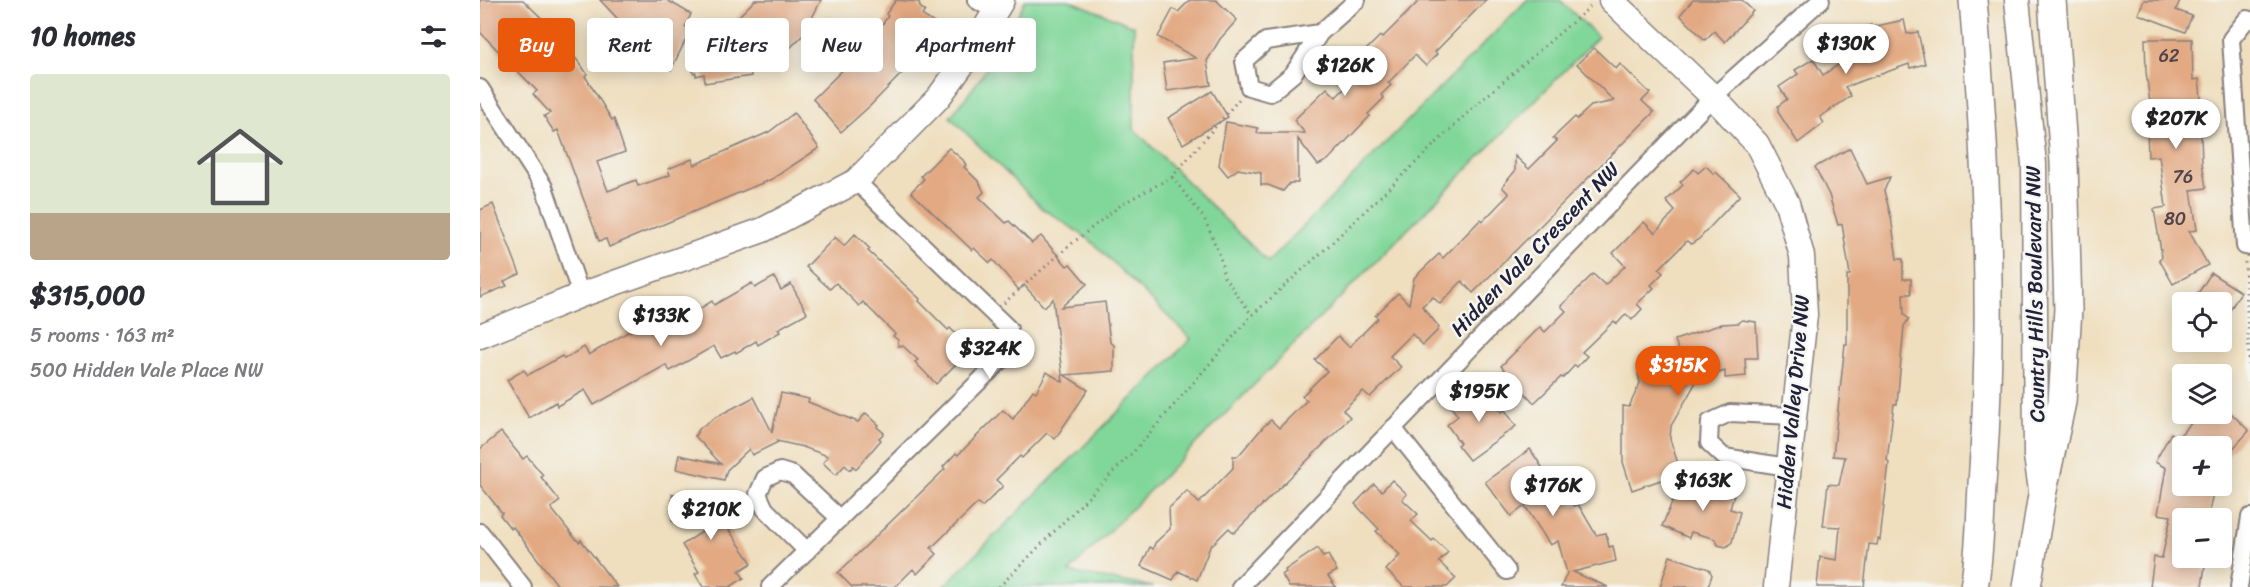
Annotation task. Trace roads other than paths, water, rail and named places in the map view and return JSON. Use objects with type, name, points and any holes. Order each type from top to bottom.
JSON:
[{"type":"main road","points":[[1973,0],[1985,168],[1988,283],[1987,411],[1974,587]]},
{"type":"main road","points":[[2042,495],[2062,402],[2068,309],[2064,162],[2052,0]]},
{"type":"main road","name":"Country Hills Boulevard NW","points":[[2026,587],[2042,495]]},
{"type":"street","points":[[1320,33],[1266,41],[1244,61],[1249,87],[1270,93],[1293,74],[1320,33],[1357,0]]},
{"type":"street","name":"Hidden Valley Drive NW","points":[[1611,0],[1713,97],[1757,144],[1787,203],[1802,256],[1805,315],[1776,587]]},
{"type":"street","name":"Hidden Vale Crescent NW","points":[[1240,587],[1713,97],[1821,0]]},
{"type":"street","name":"Country Hills Boulevard NW","points":[[2017,0],[2034,164],[2036,456],[2042,495]]},
{"type":"street","points":[[480,336],[582,295],[763,230],[856,181],[938,98],[968,57],[991,4]]},
{"type":"street","points":[[2248,247],[2231,39],[2247,19],[2250,20]]},
{"type":"street","points":[[480,88],[544,187],[582,295]]},
{"type":"street","points":[[770,587],[1004,357],[1009,329],[856,181]]},
{"type":"street","points":[[1788,467],[1724,457],[1709,443],[1710,422],[1730,413],[1794,416]]},
{"type":"street","points":[[1393,428],[1507,571]]},
{"type":"street","points":[[807,551],[765,509],[758,494],[765,478],[780,471],[793,475],[840,519]]},
{"type":"street","points":[[2239,587],[2250,517]]},
{"type":"street","points":[[480,532],[523,587]]}]
